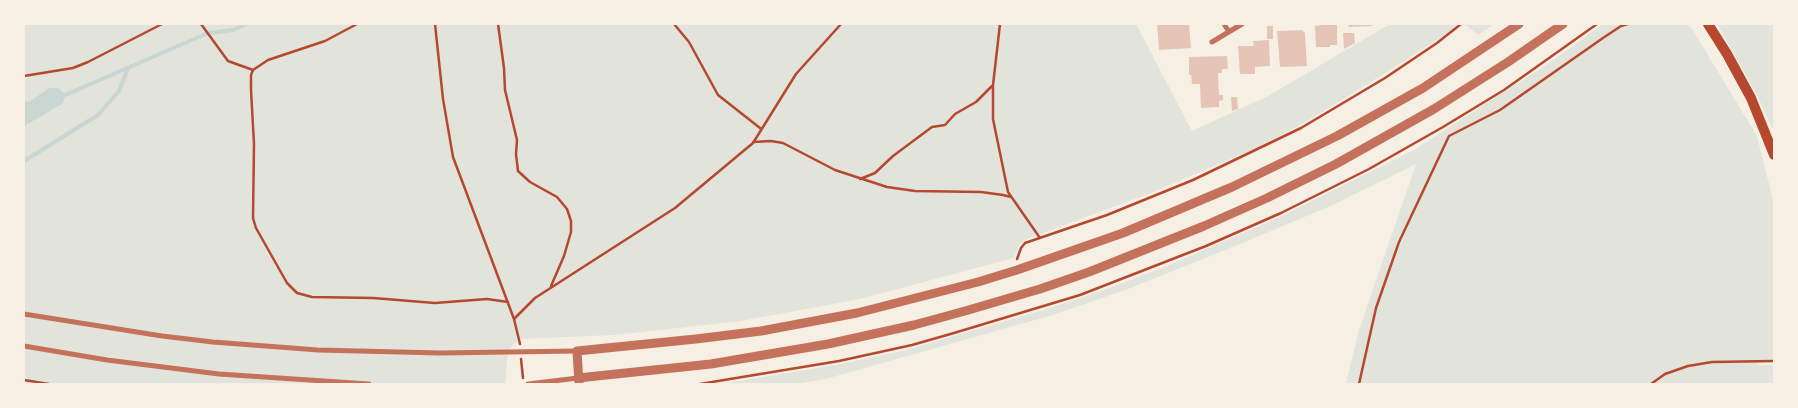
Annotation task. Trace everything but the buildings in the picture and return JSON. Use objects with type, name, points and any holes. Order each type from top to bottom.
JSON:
[{"type":"main road","points":[[1708,24],[1751,98],[1774,155]]},
{"type":"street","points":[[1224,24],[1229,32]]},
{"type":"street","points":[[1212,42],[1242,24]]},
{"type":"street","points":[[24,314],[162,336],[213,342],[318,350],[440,353],[577,351],[761,331],[810,322],[898,303],[1017,270],[1166,216],[1285,162],[1363,122],[1423,88],[1519,24]]},
{"type":"street","points":[[525,382],[578,381],[711,364],[837,342],[956,313],[1040,289],[1089,272],[1204,226],[1336,164],[1434,109],[1563,24]]},
{"type":"street","points":[[24,346],[107,360],[219,374],[368,384]]},
{"type":"street","points":[[577,351],[578,381]]},
{"type":"path","points":[[24,76],[73,68],[162,24]]},
{"type":"path","points":[[201,24],[228,61],[253,70]]},
{"type":"path","points":[[357,24],[325,41],[268,60],[253,70],[251,75],[254,152],[253,218],[256,228],[287,284],[297,293],[312,297],[373,298],[435,303],[487,299],[508,302]]},
{"type":"path","points":[[435,24],[443,99],[453,157],[514,319],[520,348]]},
{"type":"path","points":[[498,24],[505,90],[517,140],[518,170],[530,182],[557,197],[567,209],[570,221],[571,232],[564,256],[550,287]]},
{"type":"path","points":[[674,24],[689,42],[718,95],[760,128]]},
{"type":"path","points":[[514,319],[535,298],[550,287],[675,208],[752,143],[796,74],[841,24]]},
{"type":"path","points":[[1000,24],[993,85],[993,119],[1005,182],[1011,197],[1040,238]]},
{"type":"path","points":[[1017,270],[1017,256],[1022,245],[1106,215],[1193,180],[1301,128],[1385,78],[1437,43],[1461,24]]},
{"type":"path","points":[[1359,384],[1376,308],[1399,242],[1449,136],[1500,110],[1603,38],[1621,26],[1628,24]]},
{"type":"path","points":[[859,179],[875,173],[893,156],[932,127],[945,126],[955,114],[976,102],[993,85]]},
{"type":"path","points":[[752,143],[783,142],[836,170],[887,187],[915,191],[981,192],[1011,197]]},
{"type":"path","points":[[521,354],[525,382]]},
{"type":"path","points":[[1651,384],[1666,374],[1688,366],[1712,362],[1774,361]]},
{"type":"path","points":[[24,380],[49,384]]},
{"type":"shaded area","points":[[24,24],[1136,24],[1192,131],[1268,96],[1390,24],[1458,24],[1403,62],[1306,122],[1254,149],[1151,193],[1027,239],[1019,244],[1014,258],[860,299],[741,321],[615,335],[519,339],[508,351],[505,384],[24,384]]},
{"type":"shaded area","points":[[1467,24],[1494,24],[1478,35]]},
{"type":"shaded area","points":[[1603,24],[1689,24],[1757,136],[1774,204],[1774,360],[1768,360],[1755,365],[1774,365],[1774,384],[1346,384],[1359,330],[1416,164],[1333,205],[1228,249],[1128,289],[1053,315],[829,378],[798,384],[720,384],[836,365],[906,350],[1050,308],[1162,268],[1282,216],[1414,150],[1552,61]]},
{"type":"shaded area","points":[[1717,24],[1774,24],[1774,132],[1757,95]]},
{"type":"shaded area","points":[[49,88],[58,88],[66,95],[62,104],[24,126],[24,101],[29,102]]},
{"type":"waterway","points":[[63,96],[208,33],[233,30],[246,24]]},
{"type":"waterway","points":[[24,161],[98,115],[119,91],[128,68]]}]
